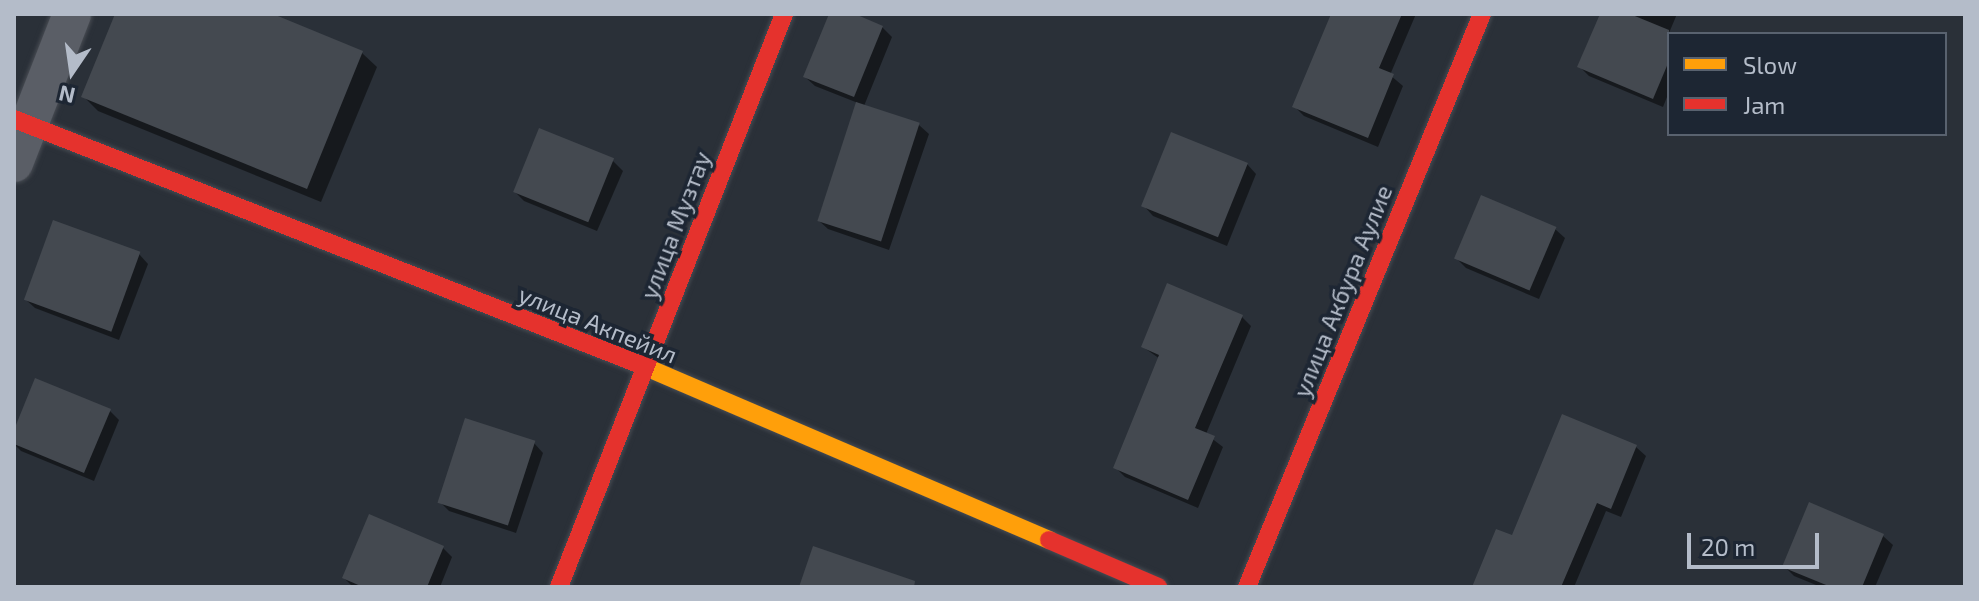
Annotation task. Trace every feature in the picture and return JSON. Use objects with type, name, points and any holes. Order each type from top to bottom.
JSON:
[{"type":"street","points":[[14,163],[22,122],[72,14]]},
{"type":"street","name":"улица Музтау","points":[[559,587],[784,14]]},
{"type":"street","name":"улица Акбура Аулие","points":[[1247,587],[1482,14]]},
{"type":"street","name":"улица Акпейил","points":[[22,122],[645,367],[1158,587]]},
{"type":"building","points":[[115,14],[273,14],[363,51],[307,189],[81,97]]},
{"type":"building","points":[[829,14],[855,14],[883,26],[854,97],[803,77]]},
{"type":"building","points":[[1331,14],[1402,14],[1379,68],[1394,74],[1368,138],[1292,107]]},
{"type":"building","points":[[1600,14],[1630,14],[1669,30],[1667,66],[1653,99],[1577,67]]},
{"type":"building","points":[[856,102],[920,123],[881,242],[817,221]]},
{"type":"building","points":[[539,128],[614,158],[588,222],[513,192]]},
{"type":"building","points":[[1171,132],[1248,163],[1218,237],[1141,206]]},
{"type":"building","points":[[1481,195],[1556,227],[1530,291],[1454,259]]},
{"type":"building","points":[[53,220],[140,252],[111,332],[24,300]]},
{"type":"building","points":[[1167,283],[1243,315],[1195,428],[1215,436],[1188,500],[1113,468],[1159,355],[1141,347]]},
{"type":"building","points":[[35,378],[111,409],[84,473],[14,444],[14,430]]},
{"type":"building","points":[[1562,414],[1637,445],[1611,509],[1597,503],[1561,587],[1472,587],[1496,529],[1512,535]]},
{"type":"building","points":[[465,418],[535,441],[508,526],[437,503]]},
{"type":"building","points":[[1809,502],[1884,534],[1862,587],[1831,587],[1782,567]]},
{"type":"building","points":[[369,514],[444,546],[427,587],[363,587],[342,578]]},
{"type":"building","points":[[813,546],[915,581],[914,587],[799,587]]},
{"type":"traffic: slow","points":[[641,365],[1049,540]]},
{"type":"traffic: jam","points":[[559,587],[784,14]]},
{"type":"traffic: jam","points":[[1247,587],[1482,14]]},
{"type":"traffic: jam","points":[[14,119],[641,365]]},
{"type":"traffic: jam","points":[[1049,540],[1158,587]]}]
